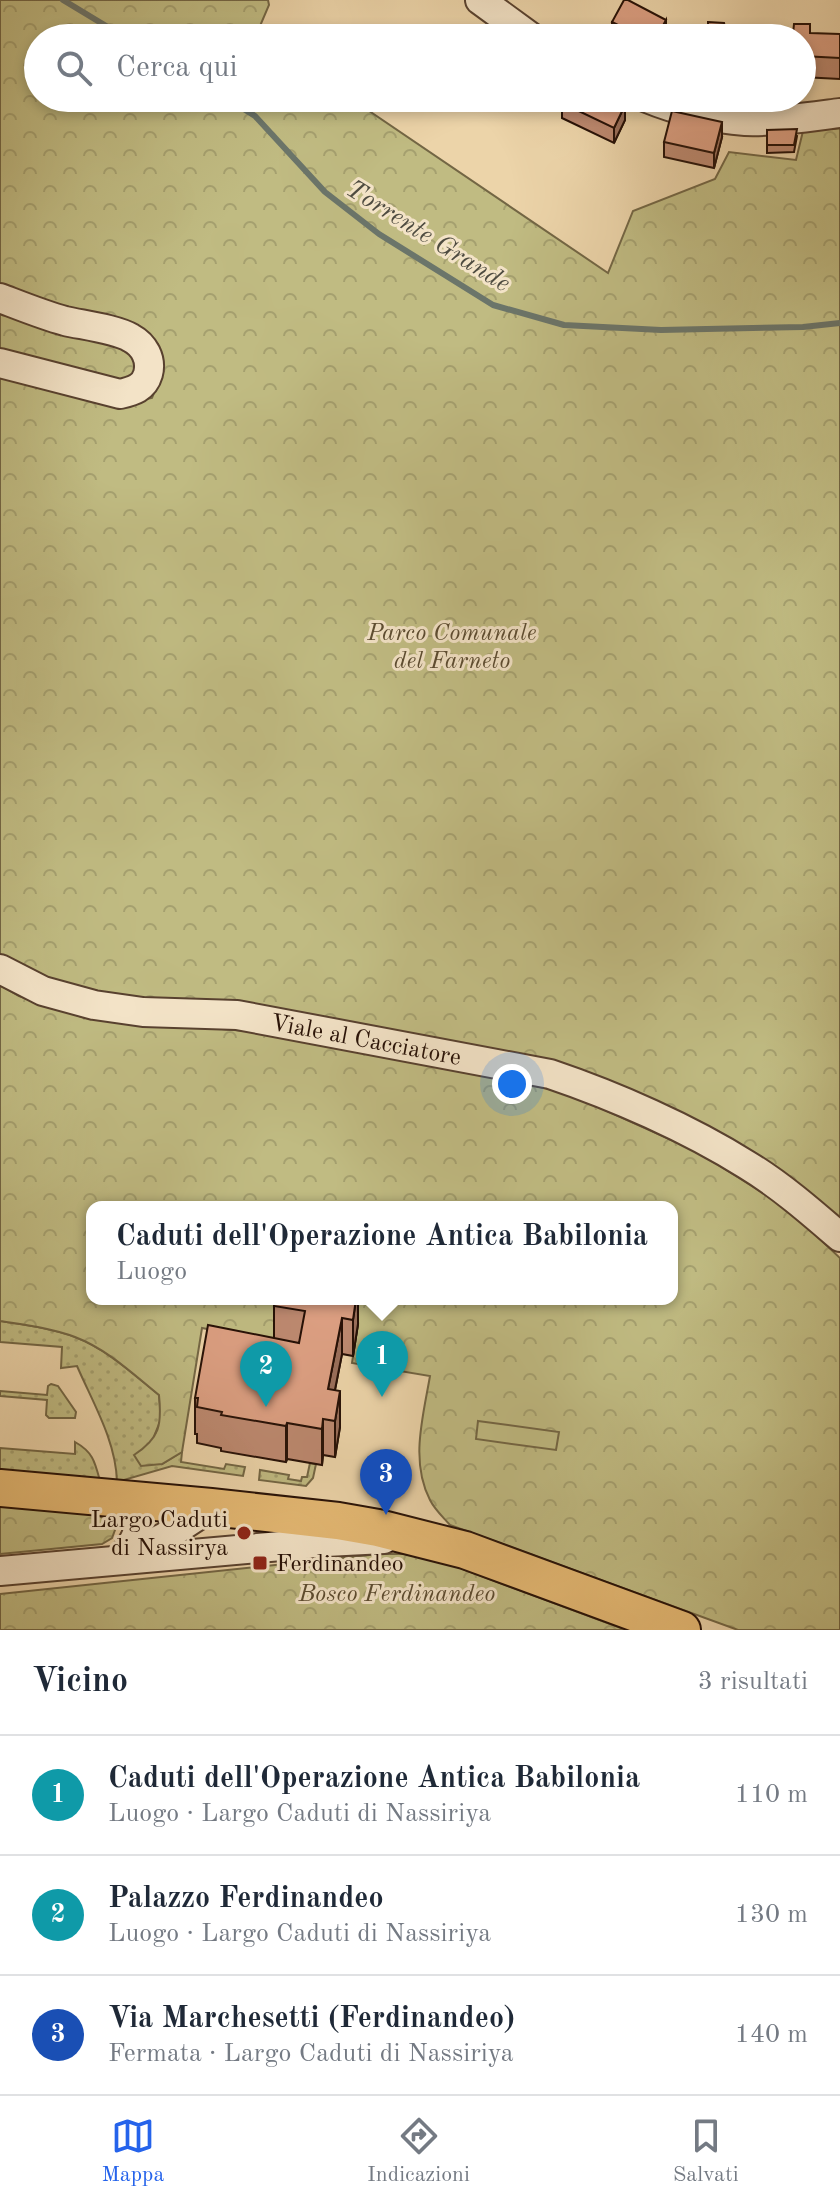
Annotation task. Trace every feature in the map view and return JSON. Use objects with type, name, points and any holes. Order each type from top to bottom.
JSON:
[{"type":"main road","points":[[0,1488],[338,1521],[417,1537],[465,1550],[682,1630]]},
{"type":"street","points":[[480,0],[513,24]]},
{"type":"street","points":[[695,112],[745,121],[840,113]]},
{"type":"street","points":[[0,298],[60,320],[129,336],[147,353],[150,363],[144,385],[120,394],[0,363]]},
{"type":"street","name":"Viale al Cacciatore","points":[[0,969],[43,991],[94,1005],[143,1012],[237,1015],[550,1074],[631,1106],[736,1158],[774,1182],[840,1237]]},
{"type":"street","points":[[114,1498],[129,1507],[138,1528],[135,1541],[118,1561]]},
{"type":"street","points":[[118,1561],[165,1537],[211,1507]]},
{"type":"street","points":[[0,1571],[326,1542],[417,1537]]},
{"type":"green space","name":"Parco Comunale del Farneto","points":[[0,0],[268,0],[261,24],[24,24],[24,112],[371,112],[608,273],[633,211],[715,179],[729,152],[796,160],[803,131],[840,126],[840,1218],[776,1169],[609,1081],[97,993],[30,972],[0,954],[0,373],[128,403],[152,398],[162,373],[158,344],[141,328],[0,287]]},
{"type":"green space","points":[[0,310],[118,344],[135,353],[139,365],[132,377],[122,383],[0,352]]},
{"type":"green space","points":[[0,985],[19,996],[85,1018],[273,1033],[567,1093],[696,1151],[787,1208],[840,1258],[840,1630],[738,1630],[450,1525],[430,1500],[421,1470],[420,1439],[430,1376],[352,1363],[358,1324],[274,1342],[202,1328],[182,1452],[162,1464],[141,1466],[134,1455],[149,1443],[157,1430],[159,1395],[98,1348],[75,1337],[0,1321]]},
{"type":"green space","points":[[0,1321],[57,1331],[87,1342],[159,1395],[161,1419],[151,1444],[162,1464],[182,1452],[181,1462],[224,1469],[226,1464],[245,1467],[243,1476],[172,1466],[117,1482],[108,1437],[77,1366],[61,1368],[62,1347],[0,1342]]},
{"type":"green space","points":[[51,1384],[58,1386],[76,1412],[75,1418],[49,1418],[46,1415],[47,1400],[0,1396],[0,1391],[47,1395]]},
{"type":"green space","points":[[478,1421],[559,1432],[556,1450],[476,1439]]},
{"type":"green space","points":[[75,1442],[92,1458],[100,1481],[0,1472],[0,1448],[75,1454]]},
{"type":"green space","points":[[310,1463],[316,1464],[313,1478],[306,1486],[259,1480],[260,1470],[289,1475],[288,1479],[301,1481],[302,1477],[307,1477]]},
{"type":"green space","points":[[0,1505],[90,1514],[113,1523],[115,1530],[112,1538],[102,1544],[0,1554]]},
{"type":"green space","name":"Bosco Ferdinandeo","points":[[379,1554],[433,1558],[626,1630],[0,1630],[0,1594]]},
{"type":"building","points":[[624,0],[666,20],[664,24],[612,22]]},
{"type":"building","points":[[816,33],[840,34],[840,58],[816,57]]},
{"type":"building","points":[[581,112],[622,112],[614,128]]},
{"type":"building","points":[[672,112],[722,122],[714,153],[664,142]]},
{"type":"building","points":[[797,129],[794,145],[767,145],[767,130]]},
{"type":"building","points":[[355,1305],[353,1320],[342,1318],[328,1389],[340,1391],[335,1421],[323,1419],[322,1429],[221,1415],[222,1412],[197,1407],[198,1398],[195,1398],[208,1325],[299,1343],[305,1311],[274,1306]]},
{"type":"waterway","name":"Torrente Grande","points":[[63,0],[103,24]]},
{"type":"waterway","name":"Torrente Grande","points":[[249,112],[325,192],[379,234],[493,305],[564,325],[661,330],[803,327],[840,323]]},
{"type":"place","name":"Caduti dell'Operazione Antica Babilonia","points":[[382,1397]]},
{"type":"place","name":"Palazzo Ferdinandeo","points":[[266,1407]]},
{"type":"place","name":"Via Marchesetti (Ferdinandeo)","points":[[386,1515]]},
{"type":"place","name":"Largo Caduti di Nassirya","points":[[244,1533]]},
{"type":"place","name":"Ferdinandeo","points":[[260,1563]]}]
